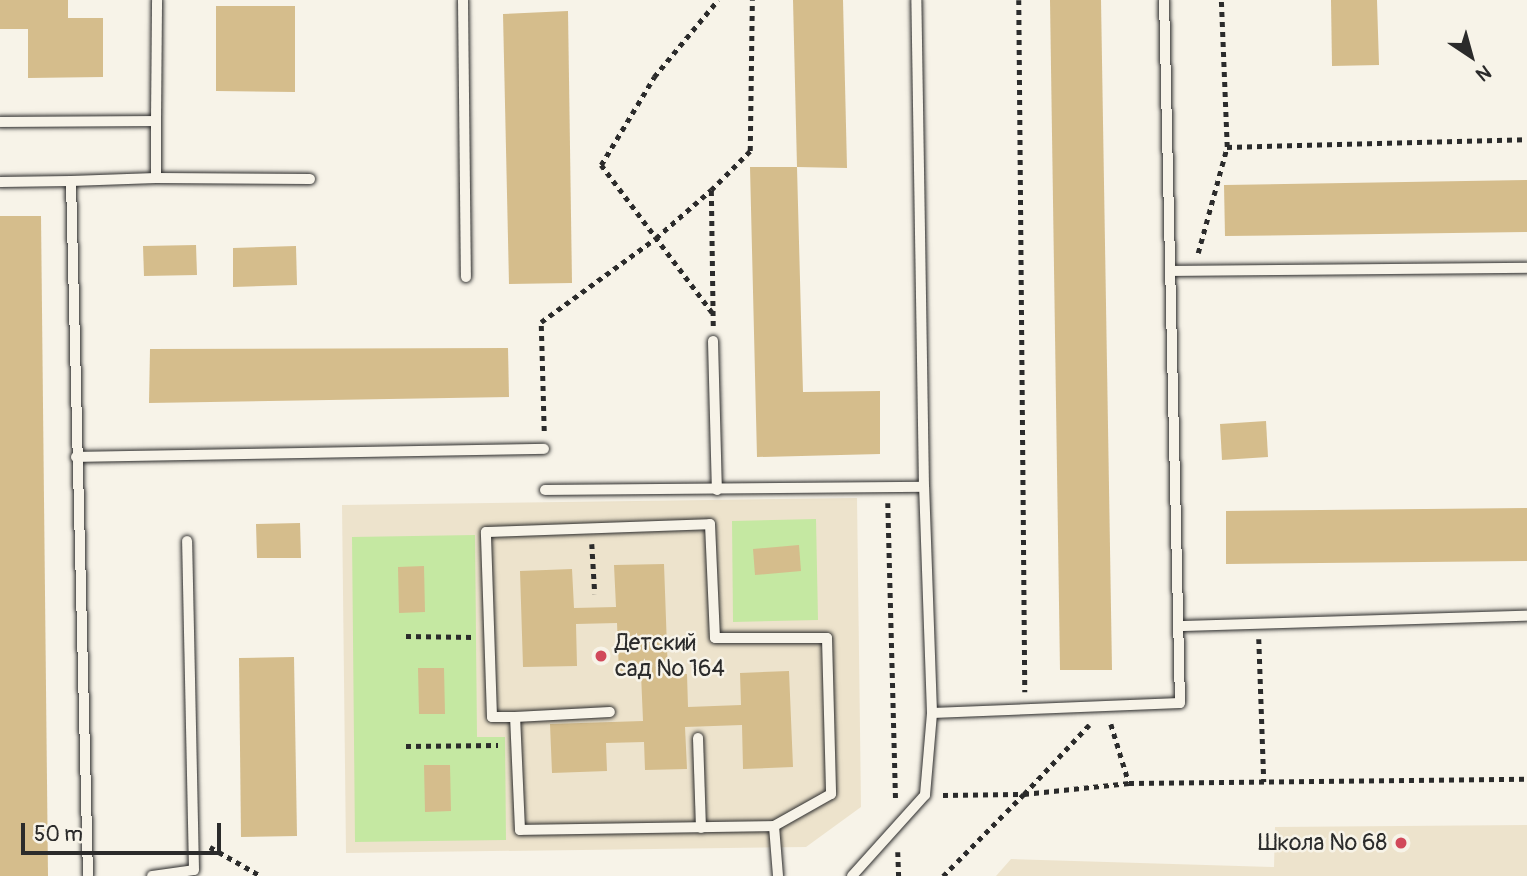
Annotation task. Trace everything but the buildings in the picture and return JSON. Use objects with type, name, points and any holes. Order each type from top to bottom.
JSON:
[{"type":"lane","points":[[156,178],[157,0]]},
{"type":"lane","points":[[463,0],[466,277]]},
{"type":"lane","points":[[852,876],[925,795],[932,713],[924,487],[916,0]]},
{"type":"lane","points":[[932,713],[1180,703],[1164,0]]},
{"type":"lane","points":[[0,122],[156,121]]},
{"type":"lane","points":[[0,182],[156,178],[310,179]]},
{"type":"lane","points":[[71,181],[88,876]]},
{"type":"lane","points":[[1171,271],[1527,268]]},
{"type":"lane","points":[[713,341],[717,490]]},
{"type":"lane","points":[[76,457],[544,449]]},
{"type":"lane","points":[[545,490],[924,487]]},
{"type":"lane","points":[[515,717],[520,830],[774,826],[831,794],[827,638],[715,638],[710,524],[486,532],[492,718],[610,712]]},
{"type":"lane","points":[[152,876],[194,870],[187,541]]},
{"type":"lane","points":[[1180,626],[1527,616]]},
{"type":"lane","points":[[698,738],[701,828]]},
{"type":"lane","points":[[774,826],[778,876]]},
{"type":"path","points":[[712,313],[601,165],[654,77],[718,0]]},
{"type":"path","points":[[544,449],[541,322],[656,238],[711,190],[750,151],[752,0]]},
{"type":"path","points":[[1019,0],[1025,710]]},
{"type":"path","points":[[1193,271],[1227,147],[1221,0]]},
{"type":"path","points":[[1227,147],[1527,139]]},
{"type":"path","points":[[711,190],[713,341]]},
{"type":"path","points":[[887,487],[899,876]]},
{"type":"path","points":[[1258,624],[1264,782]]},
{"type":"path","points":[[406,636],[489,638]]},
{"type":"path","points":[[943,876],[1106,708],[1129,783]]},
{"type":"path","points":[[405,746],[517,745]]},
{"type":"path","points":[[925,795],[1024,794],[1129,783],[1527,779]]},
{"type":"path","points":[[193,837],[261,876]]},
{"type":"shaded area","name":"Детский сад № 164","points":[[857,498],[861,807],[806,847],[346,853],[342,505]]},
{"type":"shaded area","name":"Школа № 68","points":[[1527,825],[1527,876],[996,876],[1011,859],[1274,867],[1275,827]]},
{"type":"green space","points":[[816,519],[818,620],[733,622],[732,521]]},
{"type":"green space","points":[[475,535],[477,737],[505,737],[506,840],[355,842],[352,537]]},
{"type":"place","name":"Детский сад № 164","points":[[601,656]]},
{"type":"place","name":"Школа № 68","points":[[1401,843]]}]
